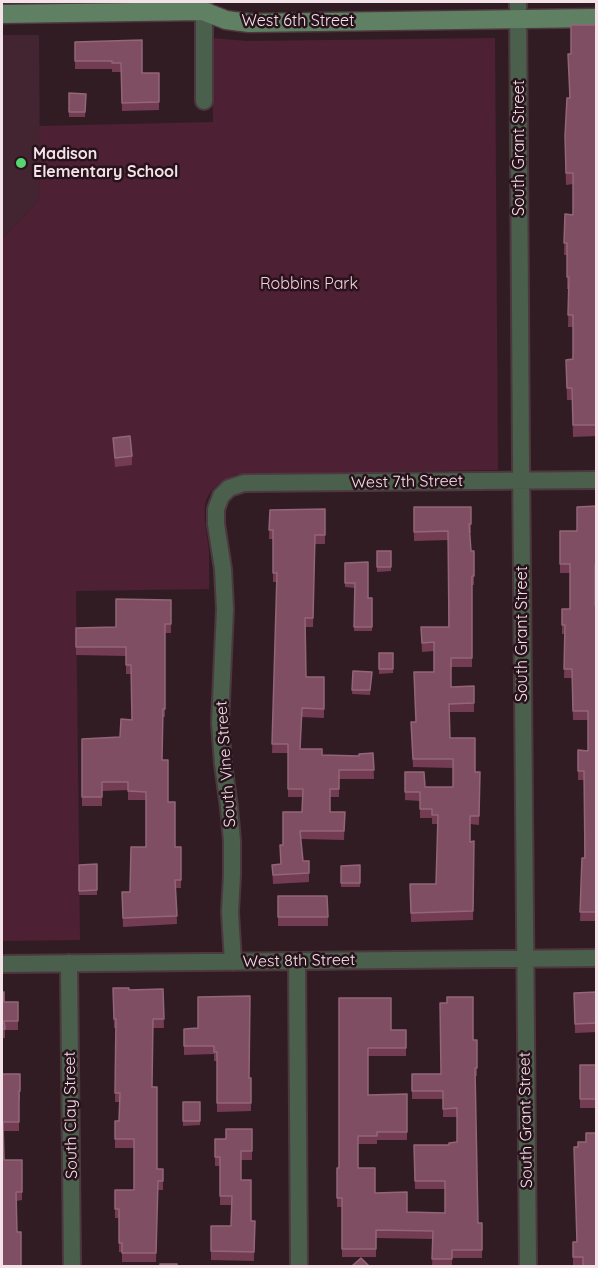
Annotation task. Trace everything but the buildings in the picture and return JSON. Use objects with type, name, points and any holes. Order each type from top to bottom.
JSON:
[{"type":"street","name":"West 6th Street","points":[[2,14],[203,6],[226,20],[249,23],[518,10],[597,18]]},
{"type":"street","points":[[203,6],[204,101]]},
{"type":"street","name":"South Grant Street","points":[[518,10],[528,1266]]},
{"type":"street","name":"West 7th Street","points":[[221,496],[229,488],[244,483],[597,480]]},
{"type":"street","name":"South Vine Street","points":[[221,496],[216,509],[225,609],[220,723],[232,841],[230,912],[233,962]]},
{"type":"street","name":"West 8th Street","points":[[2,964],[597,958]]},
{"type":"street","points":[[297,961],[300,1266]]},
{"type":"street","name":"South Clay Street","points":[[69,963],[72,1266]]},
{"type":"shaded area","name":"Madison Elementary School","points":[[2,35],[39,35],[40,199],[2,239]]},
{"type":"green space","name":"Robbins Park","points":[[212,38],[247,41],[495,38],[498,470],[237,474],[215,487],[206,501],[209,589],[76,591],[80,940],[2,941],[2,239],[40,199],[39,126],[213,122]]},
{"type":"place","name":"Madison Elementary School","points":[[21,163]]}]
